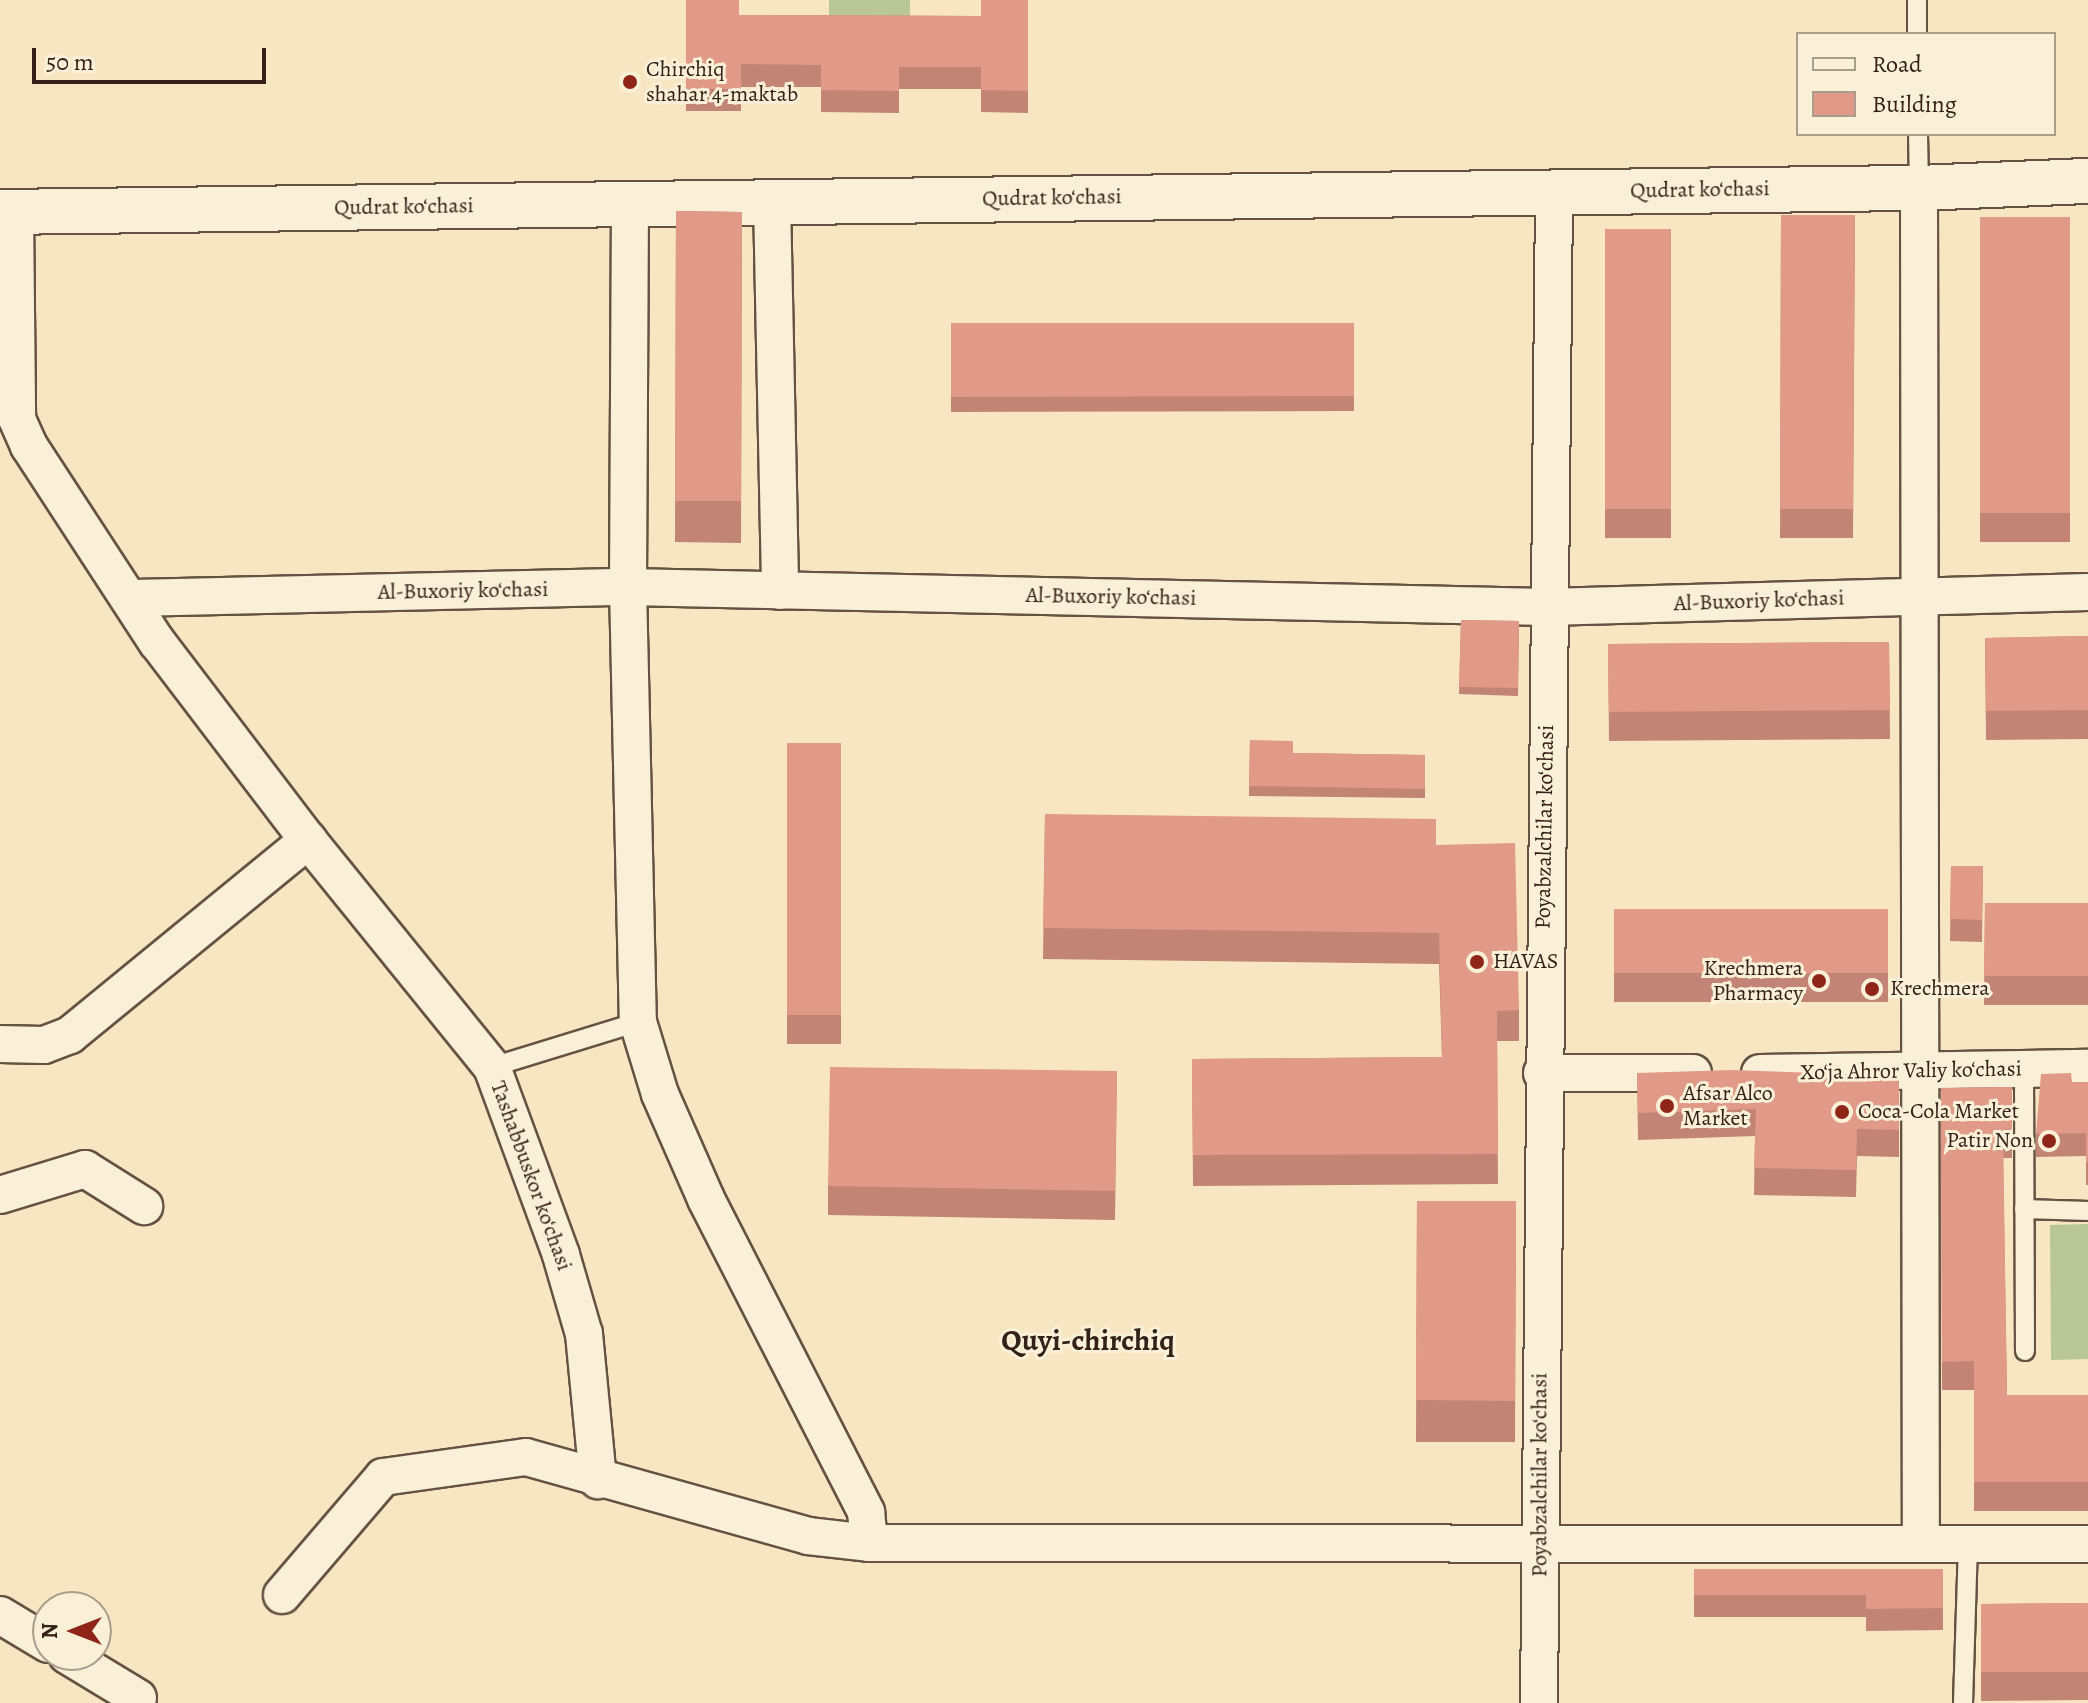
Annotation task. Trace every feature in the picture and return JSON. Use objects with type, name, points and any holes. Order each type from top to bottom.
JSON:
[{"type":"street","name":"Qudrat ko‘chasi","points":[[133,598],[29,446],[17,419],[8,212],[1919,188],[2088,181]]},
{"type":"street","points":[[1919,188],[1916,1072],[1921,1543]]},
{"type":"street","name":"Poyabzalchilar ko‘chasi","points":[[1539,1703],[1542,1073],[1554,192]]},
{"type":"street","points":[[772,201],[780,591]]},
{"type":"street","points":[[630,203],[628,587],[638,1022],[660,1094],[706,1199],[866,1512],[869,1543]]},
{"type":"street","name":"Al-Buxoriy ko‘chasi","points":[[133,598],[628,587],[1547,607],[2088,592]]},
{"type":"street","name":"Tashabbuskor ko‘chasi","points":[[133,598],[157,642],[308,840],[492,1067],[561,1255],[584,1334],[598,1480]]},
{"type":"street","points":[[0,1044],[44,1045],[70,1035],[308,840]]},
{"type":"street","name":"Xo‘ja Ahror Valiy ko‘chasi","points":[[1542,1073],[1916,1072],[2088,1068]]},
{"type":"street","points":[[0,1195],[85,1169],[144,1206]]},
{"type":"street","points":[[282,1595],[383,1477],[526,1457],[598,1480],[808,1536],[869,1543],[1540,1547],[2088,1544]]},
{"type":"street","points":[[0,1615],[32,1634]]},
{"type":"street","points":[[93,1671],[138,1698]]},
{"type":"lane","points":[[1917,0],[1917,32]]},
{"type":"lane","points":[[1918,136],[1919,188]]},
{"type":"lane","points":[[492,1067],[638,1022]]},
{"type":"lane","points":[[2024,1070],[2025,1351]]},
{"type":"lane","points":[[2024,1209],[2088,1211]]},
{"type":"lane","points":[[1963,1703],[1968,1544]]},
{"type":"green space","points":[[829,0],[910,0],[910,17],[829,17]]},
{"type":"green space","points":[[2088,1224],[2088,1359],[2051,1360],[2050,1225]]},
{"type":"building","points":[[686,0],[739,0],[739,15],[981,16],[981,0],[1028,0],[1028,91],[981,90],[981,67],[899,67],[899,91],[821,90],[821,65],[741,64],[741,89],[686,89]]},
{"type":"building","points":[[676,211],[742,212],[741,501],[675,501]]},
{"type":"building","points":[[1781,215],[1855,215],[1853,509],[1780,509]]},
{"type":"building","points":[[1980,217],[2070,217],[2070,513],[1980,513]]},
{"type":"building","points":[[1605,229],[1671,229],[1671,509],[1605,509]]},
{"type":"building","points":[[951,323],[1354,323],[1354,396],[951,397]]},
{"type":"building","points":[[1461,620],[1519,621],[1518,688],[1459,687]]},
{"type":"building","points":[[2088,636],[2088,710],[1986,711],[1985,638]]},
{"type":"building","points":[[1889,642],[1890,710],[1609,712],[1608,644]]},
{"type":"building","points":[[1250,740],[1293,741],[1293,753],[1425,755],[1425,789],[1249,786]]},
{"type":"building","points":[[787,743],[841,743],[841,1015],[787,1015]]},
{"type":"building","points":[[1045,814],[1436,819],[1436,845],[1515,843],[1519,1010],[1497,1011],[1498,1154],[1193,1155],[1192,1059],[1442,1057],[1439,933],[1043,928]]},
{"type":"building","points":[[1951,866],[1983,866],[1982,920],[1950,919]]},
{"type":"building","points":[[1985,903],[2088,903],[2088,976],[1984,976]]},
{"type":"building","points":[[1614,909],[1888,909],[1888,973],[1614,973]]},
{"type":"building","points":[[830,1067],[1117,1071],[1115,1191],[828,1186]]},
{"type":"building","points":[[1732,1070],[1899,1076],[1899,1130],[1857,1129],[1856,1170],[1754,1168],[1756,1109],[1638,1113],[1637,1073]]},
{"type":"building","points":[[2071,1073],[2072,1082],[2088,1082],[2088,1162],[2086,1133],[2036,1134],[2041,1074]]},
{"type":"building","points":[[2012,1087],[2012,1129],[2003,1130],[2007,1395],[2088,1395],[2088,1482],[1974,1482],[1974,1361],[1942,1362],[1941,1088]]},
{"type":"building","points":[[1417,1201],[1516,1201],[1515,1401],[1416,1400]]},
{"type":"building","points":[[1694,1569],[1943,1569],[1943,1608],[1866,1609],[1866,1595],[1694,1595]]},
{"type":"building","points":[[2088,1603],[2088,1672],[1981,1672],[1981,1604]]},
{"type":"place","name":"Chirchiq shahar 4-maktab","points":[[630,82]]},
{"type":"place","name":"HAVAS","points":[[1477,962]]},
{"type":"place","name":"Krechmera Pharmacy","points":[[1819,981]]},
{"type":"place","name":"Krechmera","points":[[1872,989]]},
{"type":"place","name":"Afsar Alco Market","points":[[1667,1106]]},
{"type":"place","name":"Coca-Cola Market","points":[[1842,1112]]},
{"type":"place","name":"Patir Non","points":[[2049,1141]]},
{"type":"district","name":"Quyi-chirchiq","points":[[1088,1340]]}]
